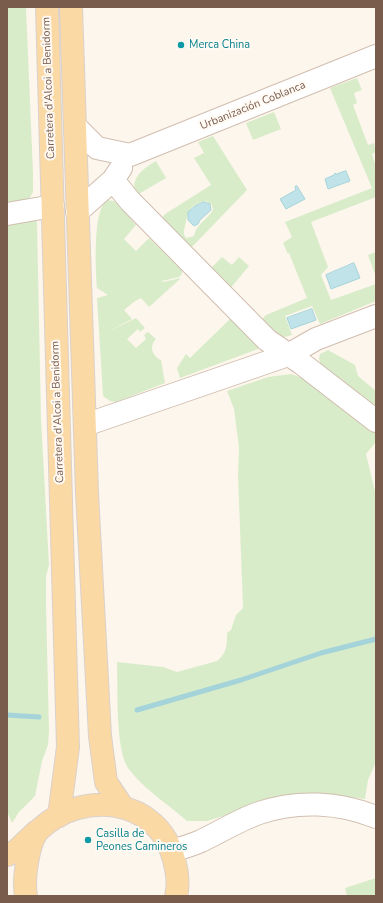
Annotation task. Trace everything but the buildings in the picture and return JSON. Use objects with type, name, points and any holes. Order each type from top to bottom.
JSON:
[{"type":"main road","name":"Carretera d'Alcoi a Benidorm","points":[[46,7],[68,747],[59,816]]},
{"type":"main road","points":[[71,7],[87,493],[100,736],[106,782],[122,806]]},
{"type":"main road","points":[[7,855],[16,851],[38,830],[59,816],[79,807],[100,804],[122,806],[143,816],[160,831],[172,851],[177,872],[176,896]]},
{"type":"main road","points":[[26,896],[24,880],[26,865],[38,830]]},
{"type":"main road","points":[[7,886],[18,896]]},
{"type":"street","name":"Urbanización Coblanca","points":[[130,155],[376,56]]},
{"type":"street","points":[[75,126],[97,148],[130,155],[113,180],[77,212]]},
{"type":"street","points":[[113,180],[130,201],[267,340],[288,356],[301,363],[376,421]]},
{"type":"street","points":[[7,214],[52,206]]},
{"type":"street","points":[[85,426],[288,356],[316,339],[376,316]]},
{"type":"street","points":[[172,851],[200,841],[258,813],[284,806],[309,804],[330,805],[355,808],[376,817]]},
{"type":"green space","points":[[7,7],[26,7],[33,192],[28,201],[7,206]]},
{"type":"green space","points":[[357,78],[362,90],[354,93],[357,103],[353,105],[368,145],[374,143],[376,152],[372,154],[376,167],[376,197],[311,222],[328,267],[321,275],[331,300],[376,284],[376,301],[320,324],[312,306],[285,316],[292,335],[286,337],[278,336],[271,332],[261,321],[266,315],[307,298],[289,253],[288,254],[283,243],[292,237],[285,222],[372,188],[330,88]]},
{"type":"green space","points":[[274,112],[281,129],[253,140],[246,123]]},
{"type":"green space","points":[[213,136],[247,190],[189,250],[159,222],[165,214],[211,185],[194,158],[204,153],[198,142]],"holes":[[[206,201],[212,205],[213,210],[199,225],[194,236],[186,238],[184,231],[190,209]]]},
{"type":"green space","points":[[156,161],[166,178],[137,195],[134,184],[136,179],[142,171]]},
{"type":"green space","points":[[108,200],[117,202],[136,225],[124,239],[136,251],[149,238],[182,270],[182,274],[179,277],[162,281],[181,278],[149,307],[141,298],[135,301],[124,310],[132,319],[105,333],[136,318],[145,328],[140,332],[138,329],[127,339],[136,348],[146,339],[144,335],[148,332],[156,339],[152,351],[155,356],[161,360],[165,383],[116,402],[110,401],[103,396],[97,298],[108,295],[97,288],[96,240],[99,214],[103,205]]},
{"type":"green space","points":[[35,218],[37,223],[41,419],[49,565],[46,576],[46,604],[49,732],[48,745],[42,761],[35,796],[19,812],[12,823],[7,811],[7,220]]},
{"type":"green space","points":[[376,252],[376,277],[368,255]]},
{"type":"green space","points":[[222,257],[232,265],[239,257],[249,266],[229,290],[209,270]]},
{"type":"green space","points":[[231,318],[258,346],[258,349],[180,378],[177,368],[186,354],[190,358]]},
{"type":"green space","points":[[328,350],[355,365],[358,376],[376,391],[376,410],[320,363],[320,354]]},
{"type":"green space","points":[[291,374],[316,383],[376,427],[376,442],[366,454],[376,496],[376,762],[368,780],[365,799],[326,794],[230,814],[207,821],[187,821],[141,783],[128,768],[124,759],[119,732],[117,662],[163,667],[177,672],[217,661],[225,652],[227,633],[231,630],[236,615],[243,608],[238,475],[239,447],[234,409],[227,391],[268,377]]},
{"type":"green space","points":[[376,878],[376,896],[347,896],[345,888]]},
{"type":"water","points":[[346,171],[350,181],[328,189],[325,179],[334,175],[335,173]]},
{"type":"water","points":[[297,186],[305,199],[286,209],[280,199],[296,190],[295,187]]},
{"type":"water","points":[[204,202],[210,204],[211,210],[200,220],[198,224],[194,226],[188,220],[188,212],[195,206]]},
{"type":"water","points":[[354,263],[360,278],[331,289],[326,275]]},
{"type":"water","points":[[312,309],[316,320],[291,329],[287,318]]},
{"type":"waterway","points":[[137,710],[241,680],[321,653],[376,639]]},
{"type":"waterway","points":[[7,715],[39,717]]},
{"type":"place","name":"Merca China","points":[[181,45]]},
{"type":"place","name":"Casilla de Peones Camineros","points":[[88,840]]}]
